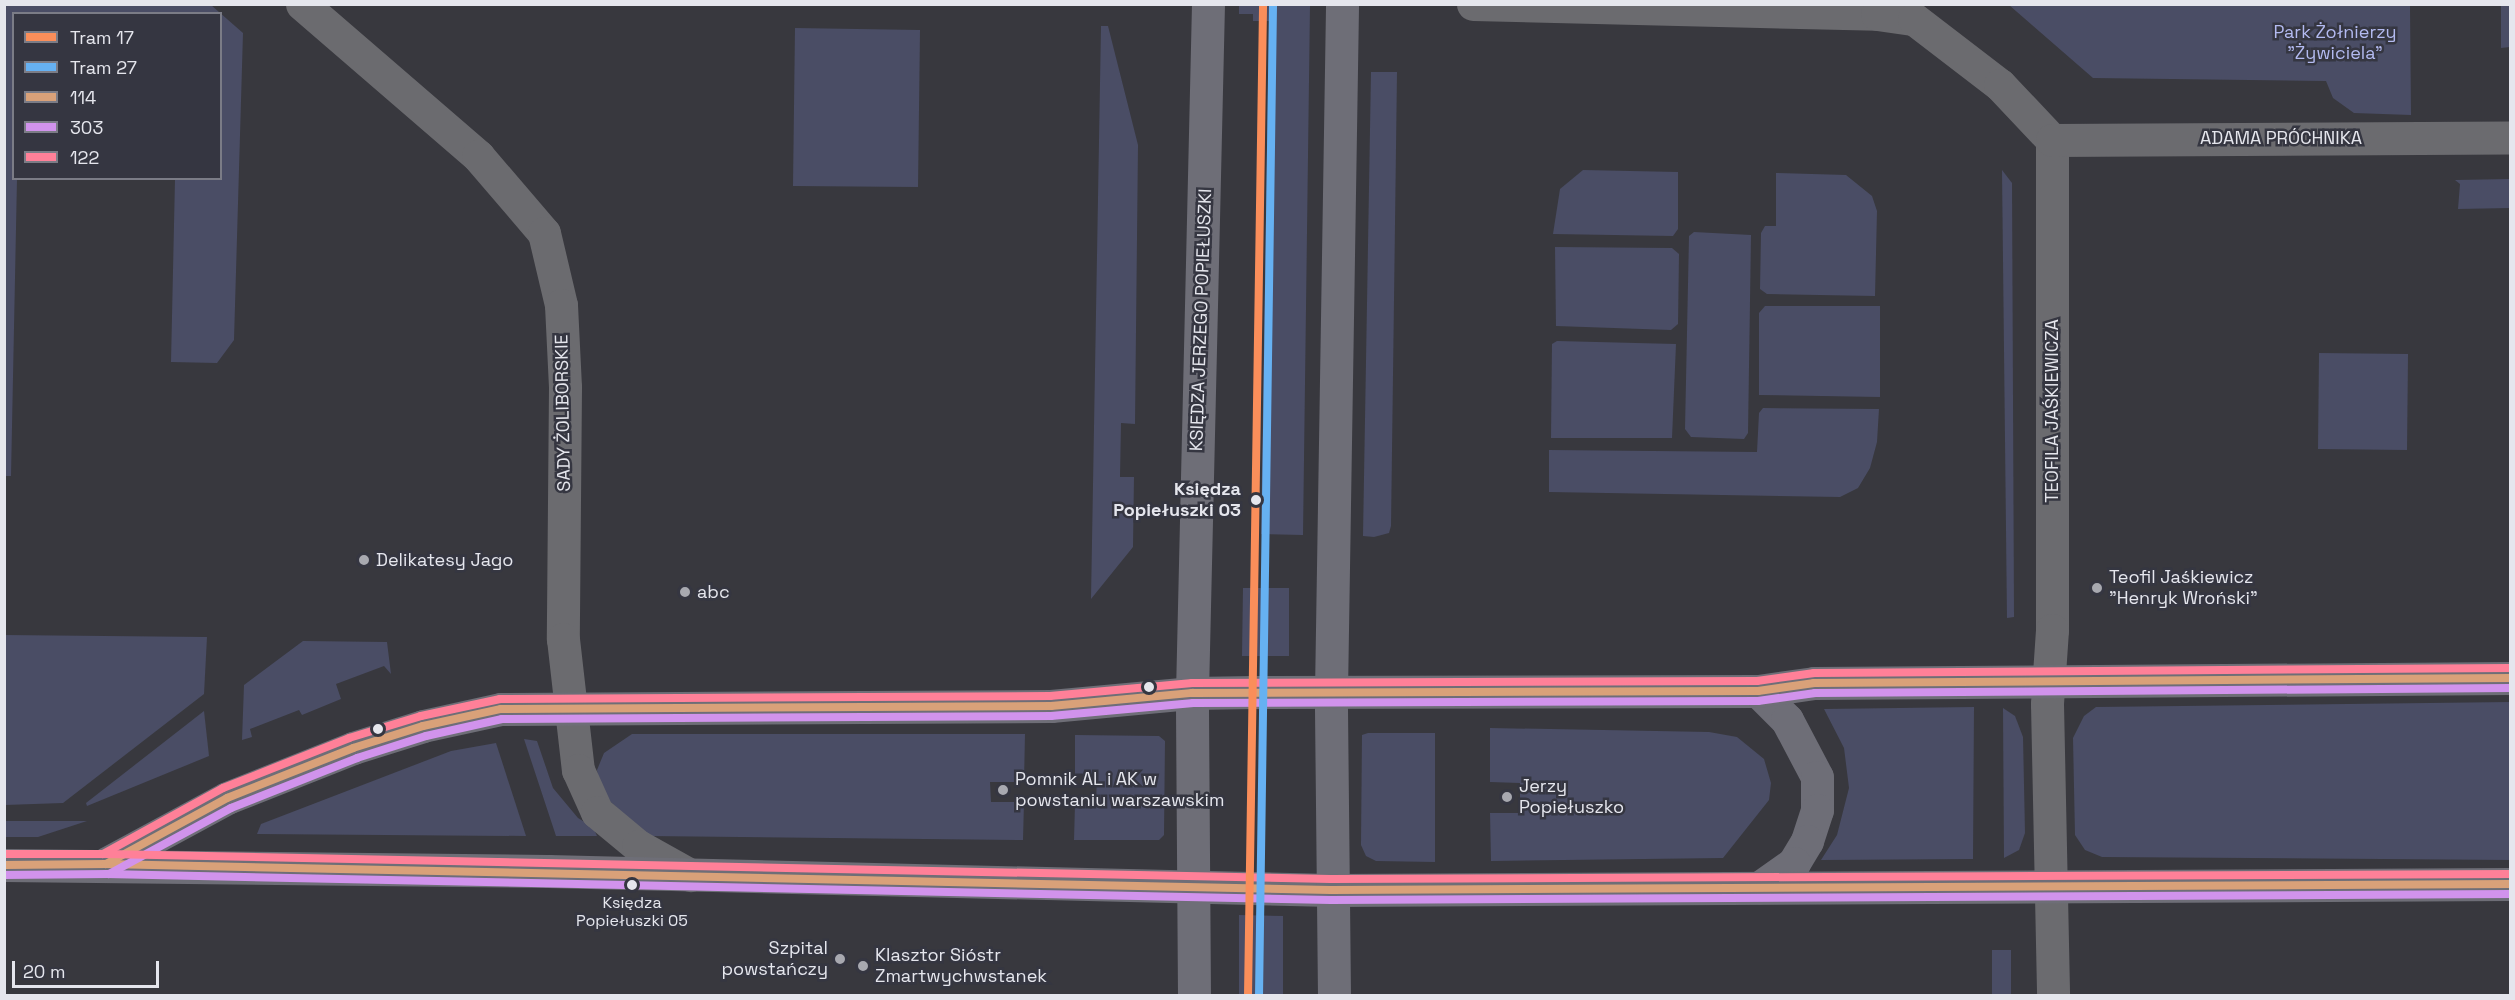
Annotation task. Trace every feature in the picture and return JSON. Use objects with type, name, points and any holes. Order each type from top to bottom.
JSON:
[{"type":"street","name":"SADY ŻOLIBORSKIE","points":[[302,4],[478,156],[544,233],[561,305],[565,387],[563,639],[568,707],[579,770],[597,812],[638,846],[690,875]]},
{"type":"street","name":"KSIĘDZA JERZEGO POPIEŁUSZKI","points":[[1194,996],[1192,693],[1208,4]]},
{"type":"street","points":[[1334,996],[1331,890],[1331,692],[1342,4]]},
{"type":"street","points":[[1473,4],[1877,14],[1914,19],[2000,85],[2052,140]]},
{"type":"street","name":"ADAMA PRÓCHNIKA","points":[[2052,140],[2511,138]]},
{"type":"street","name":"TEOFILA JAŚKIEWICZA","points":[[2052,140],[2049,682],[2053,996]]},
{"type":"street","points":[[106,864],[227,798],[352,748],[423,726],[501,709],[1050,705],[1192,693],[1758,691],[1814,683],[2511,678]]},
{"type":"street","points":[[1758,691],[1786,720],[1817,777],[1817,810],[1807,841],[1794,864],[1760,886]]},
{"type":"street","points":[[4,865],[106,864],[690,875],[1331,890],[1760,886],[2511,884]]},
{"type":"green space","points":[[4,5],[211,5],[219,12],[12,12],[12,180],[17,180],[11,476],[5,476]]},
{"type":"green space","points":[[1239,5],[1310,5],[1303,535],[1261,534],[1269,21],[1253,21],[1253,14],[1239,14]]},
{"type":"green space","name":"Park Żołnierzy \"Żywiciela\"","points":[[2009,5],[2410,5],[2411,115],[2354,113],[2333,98],[2326,81],[2093,78]]},
{"type":"green space","points":[[2501,5],[2510,5],[2510,47],[2501,48]]},
{"type":"green space","points":[[222,15],[243,33],[234,340],[217,363],[171,362],[175,180],[222,180]]},
{"type":"green space","points":[[1101,26],[1108,26],[1138,145],[1135,424],[1121,423],[1120,477],[1134,477],[1133,547],[1091,599]]},
{"type":"green space","points":[[795,28],[920,30],[918,187],[793,186]]},
{"type":"green space","points":[[1371,72],[1397,72],[1391,526],[1389,533],[1374,537],[1363,536]]},
{"type":"green space","points":[[1583,170],[1678,172],[1678,229],[1673,236],[1553,234],[1560,189]]},
{"type":"green space","points":[[2002,170],[2012,183],[2014,617],[2007,618]]},
{"type":"green space","points":[[1776,173],[1846,175],[1872,196],[1877,211],[1875,296],[1767,294],[1760,289],[1761,233],[1765,226],[1776,226]]},
{"type":"green space","points":[[2510,179],[2510,208],[2458,209],[2460,184],[2455,180]]},
{"type":"green space","points":[[1694,232],[1751,235],[1748,433],[1744,439],[1691,437],[1685,429],[1689,236]]},
{"type":"green space","points":[[1555,247],[1672,248],[1679,254],[1678,324],[1671,330],[1556,326]]},
{"type":"green space","points":[[1765,306],[1880,306],[1880,397],[1759,395],[1759,313]]},
{"type":"green space","points":[[1557,341],[1676,344],[1672,438],[1551,438],[1552,344]]},
{"type":"green space","points":[[2319,353],[2408,354],[2407,450],[2318,449]]},
{"type":"green space","points":[[1763,408],[1879,409],[1877,442],[1870,468],[1858,488],[1840,497],[1549,492],[1549,450],[1757,452],[1759,413]]},
{"type":"green space","points":[[1243,588],[1289,588],[1289,656],[1242,656]]},
{"type":"green space","points":[[4,635],[207,637],[204,694],[63,803],[5,805]]},
{"type":"green space","points":[[303,641],[387,642],[391,674],[384,666],[336,684],[341,699],[302,715],[299,710],[250,729],[252,737],[242,740],[244,685]]},
{"type":"green space","points":[[2510,702],[2510,860],[2102,857],[2085,850],[2075,835],[2073,738],[2084,716],[2096,707]]},
{"type":"green space","points":[[1974,707],[1973,859],[1821,860],[1837,835],[1849,788],[1844,748],[1824,709]]},
{"type":"green space","points":[[2003,708],[2015,716],[2023,737],[2025,833],[2019,850],[2004,858]]},
{"type":"green space","points":[[204,711],[209,756],[87,806],[86,803]]},
{"type":"green space","points":[[1490,728],[1709,732],[1737,737],[1764,759],[1771,783],[1769,800],[1723,858],[1491,861],[1490,813],[1520,813],[1520,783],[1490,782]]},
{"type":"green space","points":[[1368,733],[1435,733],[1435,862],[1376,861],[1366,856],[1361,845],[1362,735]]},
{"type":"green space","points":[[632,734],[1025,734],[1024,782],[990,782],[991,802],[1024,802],[1023,840],[647,836],[600,792],[597,770],[604,753]]},
{"type":"green space","points":[[1075,735],[1159,736],[1165,741],[1164,835],[1159,840],[1074,840],[1075,804],[1096,804],[1097,774],[1075,774]]},
{"type":"green space","points":[[524,739],[537,741],[553,788],[578,818],[593,827],[597,836],[556,836]]},
{"type":"green space","points":[[496,743],[526,836],[257,834],[261,824],[451,751]]},
{"type":"green space","points":[[5,821],[87,821],[38,837],[5,837]]},
{"type":"green space","points":[[1239,915],[1283,916],[1283,995],[1239,995]]},
{"type":"green space","points":[[1992,950],[2011,950],[2011,995],[1992,995]]},
{"type":"tram line","name":"17","points":[[1248,996],[1263,4]]},
{"type":"tram line","name":"27","points":[[1259,996],[1273,4]]},
{"type":"transit line","name":"122","points":[[4,854],[103,854],[223,788],[349,738],[421,716],[500,699],[1050,696],[1192,683],[1757,681],[1814,673],[2510,668]]},
{"type":"transit line","name":"114","points":[[4,865],[106,864],[227,798],[353,748],[423,726],[501,709],[1051,706],[1192,693],[1758,691],[1814,683],[2510,678]]},
{"type":"transit line","name":"303","points":[[4,875],[109,874],[231,808],[357,758],[426,736],[502,719],[1051,716],[1193,703],[1758,701],[1815,693],[2510,688]]},
{"type":"transit line","name":"122","points":[[106,854],[1331,879],[2510,874]]},
{"type":"transit line","name":"114","points":[[106,864],[1331,890],[2510,884]]},
{"type":"transit line","name":"303","points":[[106,874],[1331,900],[2510,894]]},
{"type":"place","name":"Księdza Popiełuszki 03","points":[[1256,500]]},
{"type":"place","name":"Delikatesy Jago","points":[[364,560]]},
{"type":"place","name":"Teofil Jaśkiewicz \"Henryk Wroński\"","points":[[2097,588]]},
{"type":"place","name":"abc","points":[[685,592]]},
{"type":"place","name":"Pomnik AL i AK w powstaniu warszawskim","points":[[1003,790]]},
{"type":"place","name":"Jerzy Popiełuszko","points":[[1507,797]]},
{"type":"place","name":"Księdza Popiełuszki 05","points":[[632,885]]},
{"type":"place","name":"Szpital powstańczy","points":[[840,959]]},
{"type":"place","name":"Klasztor Sióstr Zmartwychwstanek","points":[[863,966]]}]
